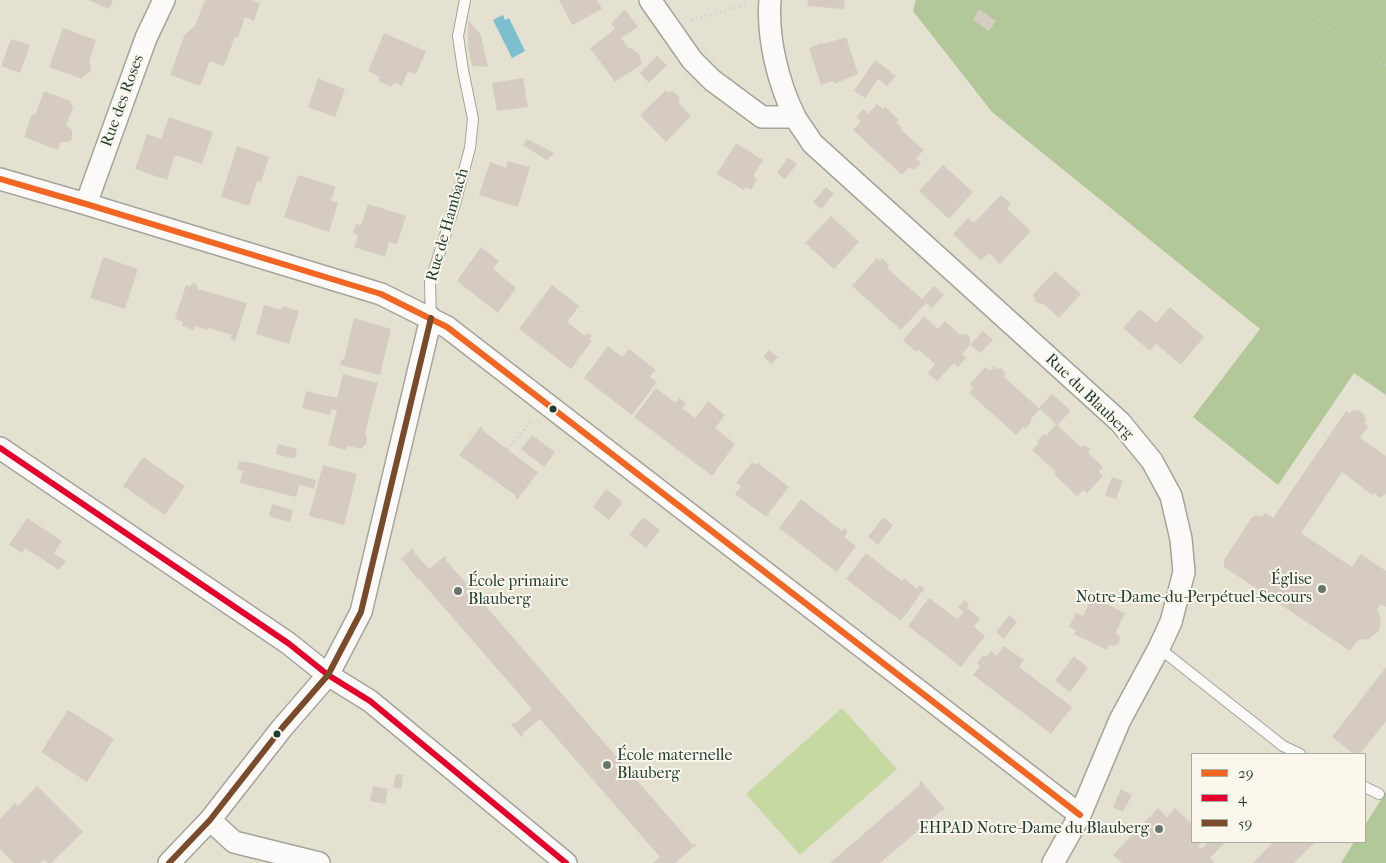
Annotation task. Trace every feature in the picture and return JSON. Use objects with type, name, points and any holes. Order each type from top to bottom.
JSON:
[{"type":"street","name":"Rue des Roses","points":[[86,204],[146,38],[164,0]]},
{"type":"street","points":[[650,0],[692,60],[712,80],[762,117],[795,118]]},
{"type":"street","name":"Rue du Blauberg","points":[[761,1],[769,18],[779,78],[795,118],[812,143],[1120,422],[1152,461],[1171,496],[1181,539],[1184,572],[1171,622],[1120,720],[1080,815],[1053,863]]},
{"type":"street","points":[[0,179],[381,294],[447,327],[1080,815]]},
{"type":"street","name":"Rue de Hambach","points":[[169,863],[210,820],[282,728],[328,676],[361,612],[431,318]]},
{"type":"street","points":[[0,448],[288,643],[328,676],[370,701],[566,863]]},
{"type":"street","points":[[210,820],[234,842],[319,863]]},
{"type":"lane","name":"Rue de Hambach","points":[[431,318],[430,283],[455,204],[470,148],[473,119],[458,36],[465,0]]},
{"type":"lane","points":[[1159,648],[1283,746],[1298,753]]},
{"type":"lane","points":[[1366,788],[1379,794]]},
{"type":"path","points":[[1289,0],[1386,66]]},
{"type":"path","points":[[668,26],[761,1]]},
{"type":"path","points":[[508,449],[546,404]]},
{"type":"green space","points":[[916,0],[1386,0],[1386,395],[1354,373],[1278,485],[1193,417],[1260,329],[992,112],[913,11]]},
{"type":"green space","points":[[842,708],[897,769],[800,855],[746,794]]},
{"type":"green space","points":[[1386,792],[1386,863],[1341,863],[1353,843],[1366,843],[1366,823]]},
{"type":"water","points":[[503,15],[505,20],[509,18],[525,51],[512,58],[493,20]]},
{"type":"building","points":[[88,0],[113,0],[109,9]]},
{"type":"building","points":[[205,0],[252,0],[260,3],[254,21],[245,17],[238,38],[235,37],[224,66],[210,61],[200,86],[170,75],[185,34],[195,26]]},
{"type":"building","points":[[559,0],[597,0],[602,9],[572,25]]},
{"type":"building","points":[[808,0],[845,0],[844,9],[807,6]]},
{"type":"building","points":[[625,9],[638,27],[621,38],[629,49],[631,48],[639,54],[642,64],[615,82],[590,48],[615,29],[611,24]]},
{"type":"building","points":[[979,9],[996,21],[989,31],[973,20]]},
{"type":"building","points":[[468,20],[481,35],[488,67],[472,66],[468,45]]},
{"type":"building","points":[[63,28],[96,40],[89,62],[91,65],[90,72],[82,79],[49,67]]},
{"type":"building","points":[[384,33],[426,51],[416,74],[408,71],[402,86],[394,82],[392,87],[378,81],[380,77],[368,71]]},
{"type":"building","points":[[846,37],[858,74],[834,84],[833,81],[821,85],[809,48]]},
{"type":"building","points":[[11,39],[30,45],[20,73],[1,66]]},
{"type":"building","points":[[657,56],[667,65],[649,83],[640,73]]},
{"type":"building","points":[[875,60],[896,76],[887,86],[878,79],[865,98],[854,91]]},
{"type":"building","points":[[318,78],[345,89],[335,117],[308,107]]},
{"type":"building","points":[[523,78],[528,107],[497,111],[492,83]]},
{"type":"building","points":[[666,90],[669,93],[671,91],[674,92],[679,97],[680,100],[678,102],[691,116],[666,142],[640,115]]},
{"type":"building","points":[[44,91],[70,101],[73,108],[66,125],[72,130],[72,139],[68,142],[60,142],[58,150],[24,137],[32,114],[35,115]]},
{"type":"building","points":[[877,104],[883,109],[885,107],[899,120],[896,123],[903,128],[901,130],[924,150],[916,158],[921,163],[914,170],[909,167],[902,175],[853,130],[861,121],[856,117],[864,109],[868,114]]},
{"type":"building","points":[[169,117],[213,132],[202,164],[175,155],[167,180],[135,169],[147,134],[161,139]]},
{"type":"building","points":[[527,139],[554,153],[547,160],[523,145]]},
{"type":"building","points":[[736,143],[763,160],[753,176],[757,179],[751,190],[746,187],[744,190],[717,174]]},
{"type":"building","points":[[237,146],[269,157],[261,182],[257,181],[249,206],[221,197]]},
{"type":"building","points":[[788,157],[797,164],[785,179],[777,173]]},
{"type":"building","points":[[508,161],[530,167],[518,207],[479,195],[490,162],[506,168]]},
{"type":"building","points":[[943,165],[973,192],[949,219],[919,191]]},
{"type":"building","points":[[298,175],[336,187],[331,200],[338,203],[329,232],[284,217]]},
{"type":"building","points":[[826,187],[834,194],[821,209],[813,202]]},
{"type":"building","points":[[1001,195],[1011,204],[1007,209],[1031,231],[1000,264],[989,253],[981,261],[953,234],[968,218],[974,223]]},
{"type":"building","points":[[368,204],[406,216],[397,244],[389,242],[385,257],[354,247],[358,235],[353,233],[356,224],[361,225]]},
{"type":"building","points":[[831,216],[859,242],[834,269],[805,243]]},
{"type":"building","points":[[481,247],[499,261],[493,269],[516,288],[498,313],[457,281]]},
{"type":"building","points":[[103,257],[138,269],[125,309],[90,298]]},
{"type":"building","points":[[877,258],[880,261],[882,258],[889,265],[888,269],[922,299],[934,286],[944,295],[932,308],[926,303],[901,330],[852,286]]},
{"type":"building","points":[[1055,271],[1081,294],[1059,318],[1045,305],[1036,302],[1033,294]]},
{"type":"building","points":[[193,283],[196,284],[198,289],[247,303],[235,341],[230,339],[232,335],[195,326],[194,330],[182,326],[183,322],[175,319],[186,285],[190,286]]},
{"type":"building","points":[[552,285],[579,306],[567,322],[585,336],[588,333],[592,336],[589,339],[592,341],[571,369],[519,329]]},
{"type":"building","points":[[264,305],[281,310],[282,306],[299,311],[289,344],[256,334]]},
{"type":"building","points":[[1170,307],[1204,337],[1181,365],[1156,344],[1150,351],[1123,328],[1140,309],[1156,323]]},
{"type":"building","points":[[924,316],[938,329],[945,321],[959,334],[966,334],[970,337],[970,345],[962,354],[966,358],[958,367],[954,363],[937,381],[928,373],[935,364],[919,350],[916,352],[903,340]]},
{"type":"building","points":[[354,318],[391,329],[380,375],[340,365],[342,359],[344,360]]},
{"type":"building","points":[[983,331],[993,340],[980,353],[970,345]]},
{"type":"building","points":[[608,346],[622,357],[629,349],[656,370],[650,377],[657,382],[632,415],[584,378]]},
{"type":"building","points":[[769,350],[778,357],[772,364],[763,357]]},
{"type":"building","points":[[994,366],[996,369],[1001,368],[1006,374],[1003,376],[1040,409],[1025,429],[1023,427],[1016,435],[969,393],[973,388],[970,384],[985,367],[990,371]]},
{"type":"building","points":[[343,374],[378,383],[365,433],[367,438],[366,444],[362,449],[347,446],[346,450],[328,445],[337,410],[332,409],[330,415],[302,408],[306,391],[337,398]]},
{"type":"building","points":[[656,388],[676,403],[679,398],[686,403],[682,408],[695,418],[708,401],[725,415],[715,428],[735,444],[712,476],[634,417]]},
{"type":"building","points":[[1052,394],[1071,411],[1057,425],[1039,408]]},
{"type":"building","name":"Église Notre-Dame-du-Perpétuel-Secours","points":[[1358,410],[1364,414],[1366,421],[1364,423],[1368,426],[1360,438],[1386,456],[1386,495],[1381,498],[1374,493],[1372,495],[1342,472],[1301,533],[1352,567],[1361,554],[1386,571],[1386,607],[1381,604],[1377,610],[1381,618],[1379,631],[1369,639],[1358,640],[1350,651],[1224,567],[1224,560],[1252,517],[1258,515],[1262,517],[1265,513],[1273,518],[1346,411],[1350,414],[1351,411]]},
{"type":"building","points":[[1056,424],[1081,447],[1085,445],[1090,449],[1088,453],[1103,467],[1099,472],[1103,476],[1087,493],[1083,490],[1077,496],[1054,474],[1056,472],[1032,450],[1039,443],[1037,441],[1044,434],[1046,436]]},
{"type":"building","points":[[481,426],[482,430],[536,471],[539,471],[517,500],[516,496],[459,455]]},
{"type":"building","points":[[532,435],[555,452],[544,467],[521,449]]},
{"type":"building","points":[[278,444],[297,449],[295,459],[276,454]]},
{"type":"building","points":[[143,457],[185,486],[165,515],[123,486]]},
{"type":"building","points":[[239,461],[316,480],[314,489],[299,485],[296,497],[240,483],[243,471],[237,470]]},
{"type":"building","points":[[752,462],[756,465],[758,463],[789,487],[766,517],[735,494],[741,486],[736,483]]},
{"type":"building","points":[[323,465],[357,474],[344,525],[309,516]]},
{"type":"building","points":[[1112,477],[1123,481],[1116,499],[1105,495]]},
{"type":"building","points":[[606,489],[623,502],[609,520],[593,507]]},
{"type":"building","points":[[801,499],[842,531],[844,528],[848,532],[844,537],[856,546],[837,572],[779,528]]},
{"type":"building","points":[[272,504],[293,510],[290,522],[269,516]]},
{"type":"building","points":[[643,517],[660,530],[646,548],[629,535]]},
{"type":"building","points":[[883,517],[893,525],[878,545],[868,537]]},
{"type":"building","points":[[27,518],[62,541],[54,553],[66,561],[59,570],[25,548],[22,553],[9,545]]},
{"type":"building","points":[[413,548],[415,550],[413,551],[429,569],[445,556],[447,557],[445,559],[693,845],[695,843],[696,845],[675,863],[653,863],[660,857],[540,719],[521,737],[511,724],[513,722],[514,724],[532,709],[420,580],[417,579],[403,560],[400,560]]},
{"type":"building","points":[[866,553],[902,581],[904,578],[917,589],[920,585],[924,589],[901,621],[846,579]]},
{"type":"building","points":[[1092,597],[1125,613],[1116,632],[1120,637],[1119,643],[1114,646],[1109,645],[1107,650],[1074,634],[1076,630],[1069,627],[1076,613],[1083,616]]},
{"type":"building","points":[[929,598],[957,619],[964,612],[958,608],[964,600],[969,604],[967,608],[980,618],[974,627],[985,636],[961,667],[908,626]]},
{"type":"building","points":[[1009,615],[1017,622],[1004,639],[996,632]]},
{"type":"building","points":[[1004,646],[1024,660],[1019,667],[1072,707],[1051,734],[973,675],[980,666],[977,663],[983,655],[986,657],[991,651],[997,656]]},
{"type":"building","points":[[1074,656],[1088,668],[1070,692],[1055,681]]},
{"type":"building","points":[[1386,667],[1386,721],[1361,753],[1353,753],[1332,737]]},
{"type":"building","points":[[68,710],[114,739],[87,782],[41,752]]},
{"type":"building","points":[[396,774],[403,775],[401,789],[393,787]]},
{"type":"building","points":[[921,781],[945,809],[943,811],[880,863],[830,863],[920,785]]},
{"type":"building","points":[[37,786],[83,832],[51,863],[44,859],[40,863],[14,863],[0,849],[0,819],[15,803],[18,806]]},
{"type":"building","points":[[373,786],[388,789],[385,804],[370,801]]},
{"type":"building","points":[[1121,789],[1132,795],[1123,812],[1113,807]]},
{"type":"building","name":"EHPAD Notre-Dame du Blauberg","points":[[1158,808],[1167,817],[1175,808],[1191,823],[1191,843],[1201,843],[1198,846],[1201,849],[1207,843],[1224,843],[1210,858],[1215,863],[1122,863],[1113,855]]},
{"type":"building","points":[[1272,843],[1314,843],[1294,863],[1253,863]]},
{"type":"transit line","name":"29","points":[[0,179],[381,294],[447,327],[1080,815]]},
{"type":"transit line","name":"59","points":[[169,863],[210,820],[282,728],[328,675],[361,612],[431,318]]},
{"type":"transit line","name":"4","points":[[0,448],[288,643],[328,675],[370,701],[566,863]]},
{"type":"place","name":"Église Notre-Dame-du-Perpétuel-Secours","points":[[1322,589]]},
{"type":"place","name":"École primaire Blauberg","points":[[458,591]]},
{"type":"place","name":"École maternelle Blauberg","points":[[607,765]]},
{"type":"place","name":"EHPAD Notre-Dame du Blauberg","points":[[1159,829]]}]
